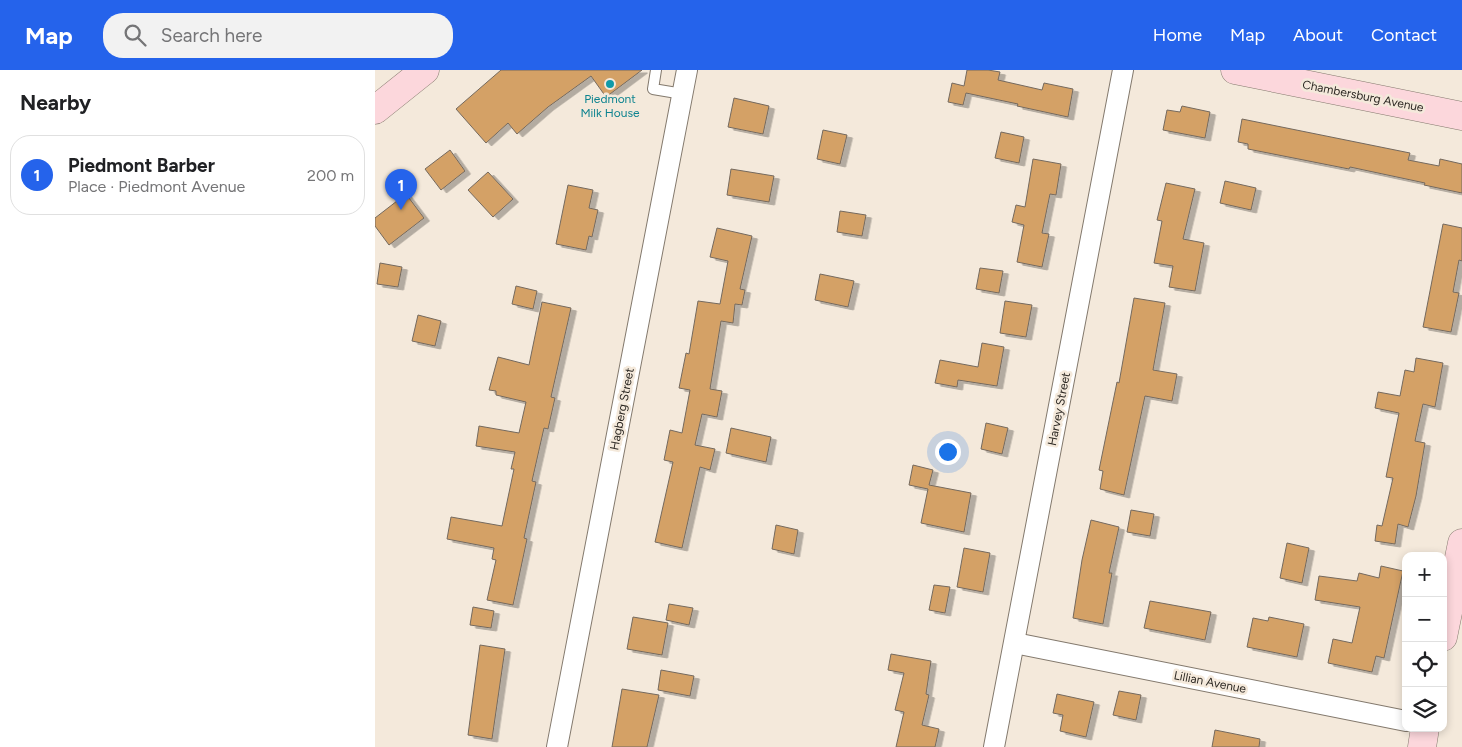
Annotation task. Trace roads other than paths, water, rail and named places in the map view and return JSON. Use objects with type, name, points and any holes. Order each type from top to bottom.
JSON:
[{"type":"street","points":[[375,110],[425,70]]},
{"type":"street","name":"Hagberg Street","points":[[557,747],[687,70]]},
{"type":"street","name":"Harvey Street","points":[[994,747],[1123,70]]},
{"type":"street","name":"Chambersburg Avenue","points":[[1235,70],[1462,116]]},
{"type":"street","points":[[1447,617],[1462,543]]},
{"type":"street","name":"Lillian Avenue","points":[[1015,643],[1402,720]]},
{"type":"street","points":[[1422,747],[1424,732]]},
{"type":"lane","points":[[656,70],[653,89],[683,94]]},
{"type":"place","name":"Piedmont Milk House","points":[[610,84]]},
{"type":"place","name":"Piedmont Barber","points":[[401,210]]}]
